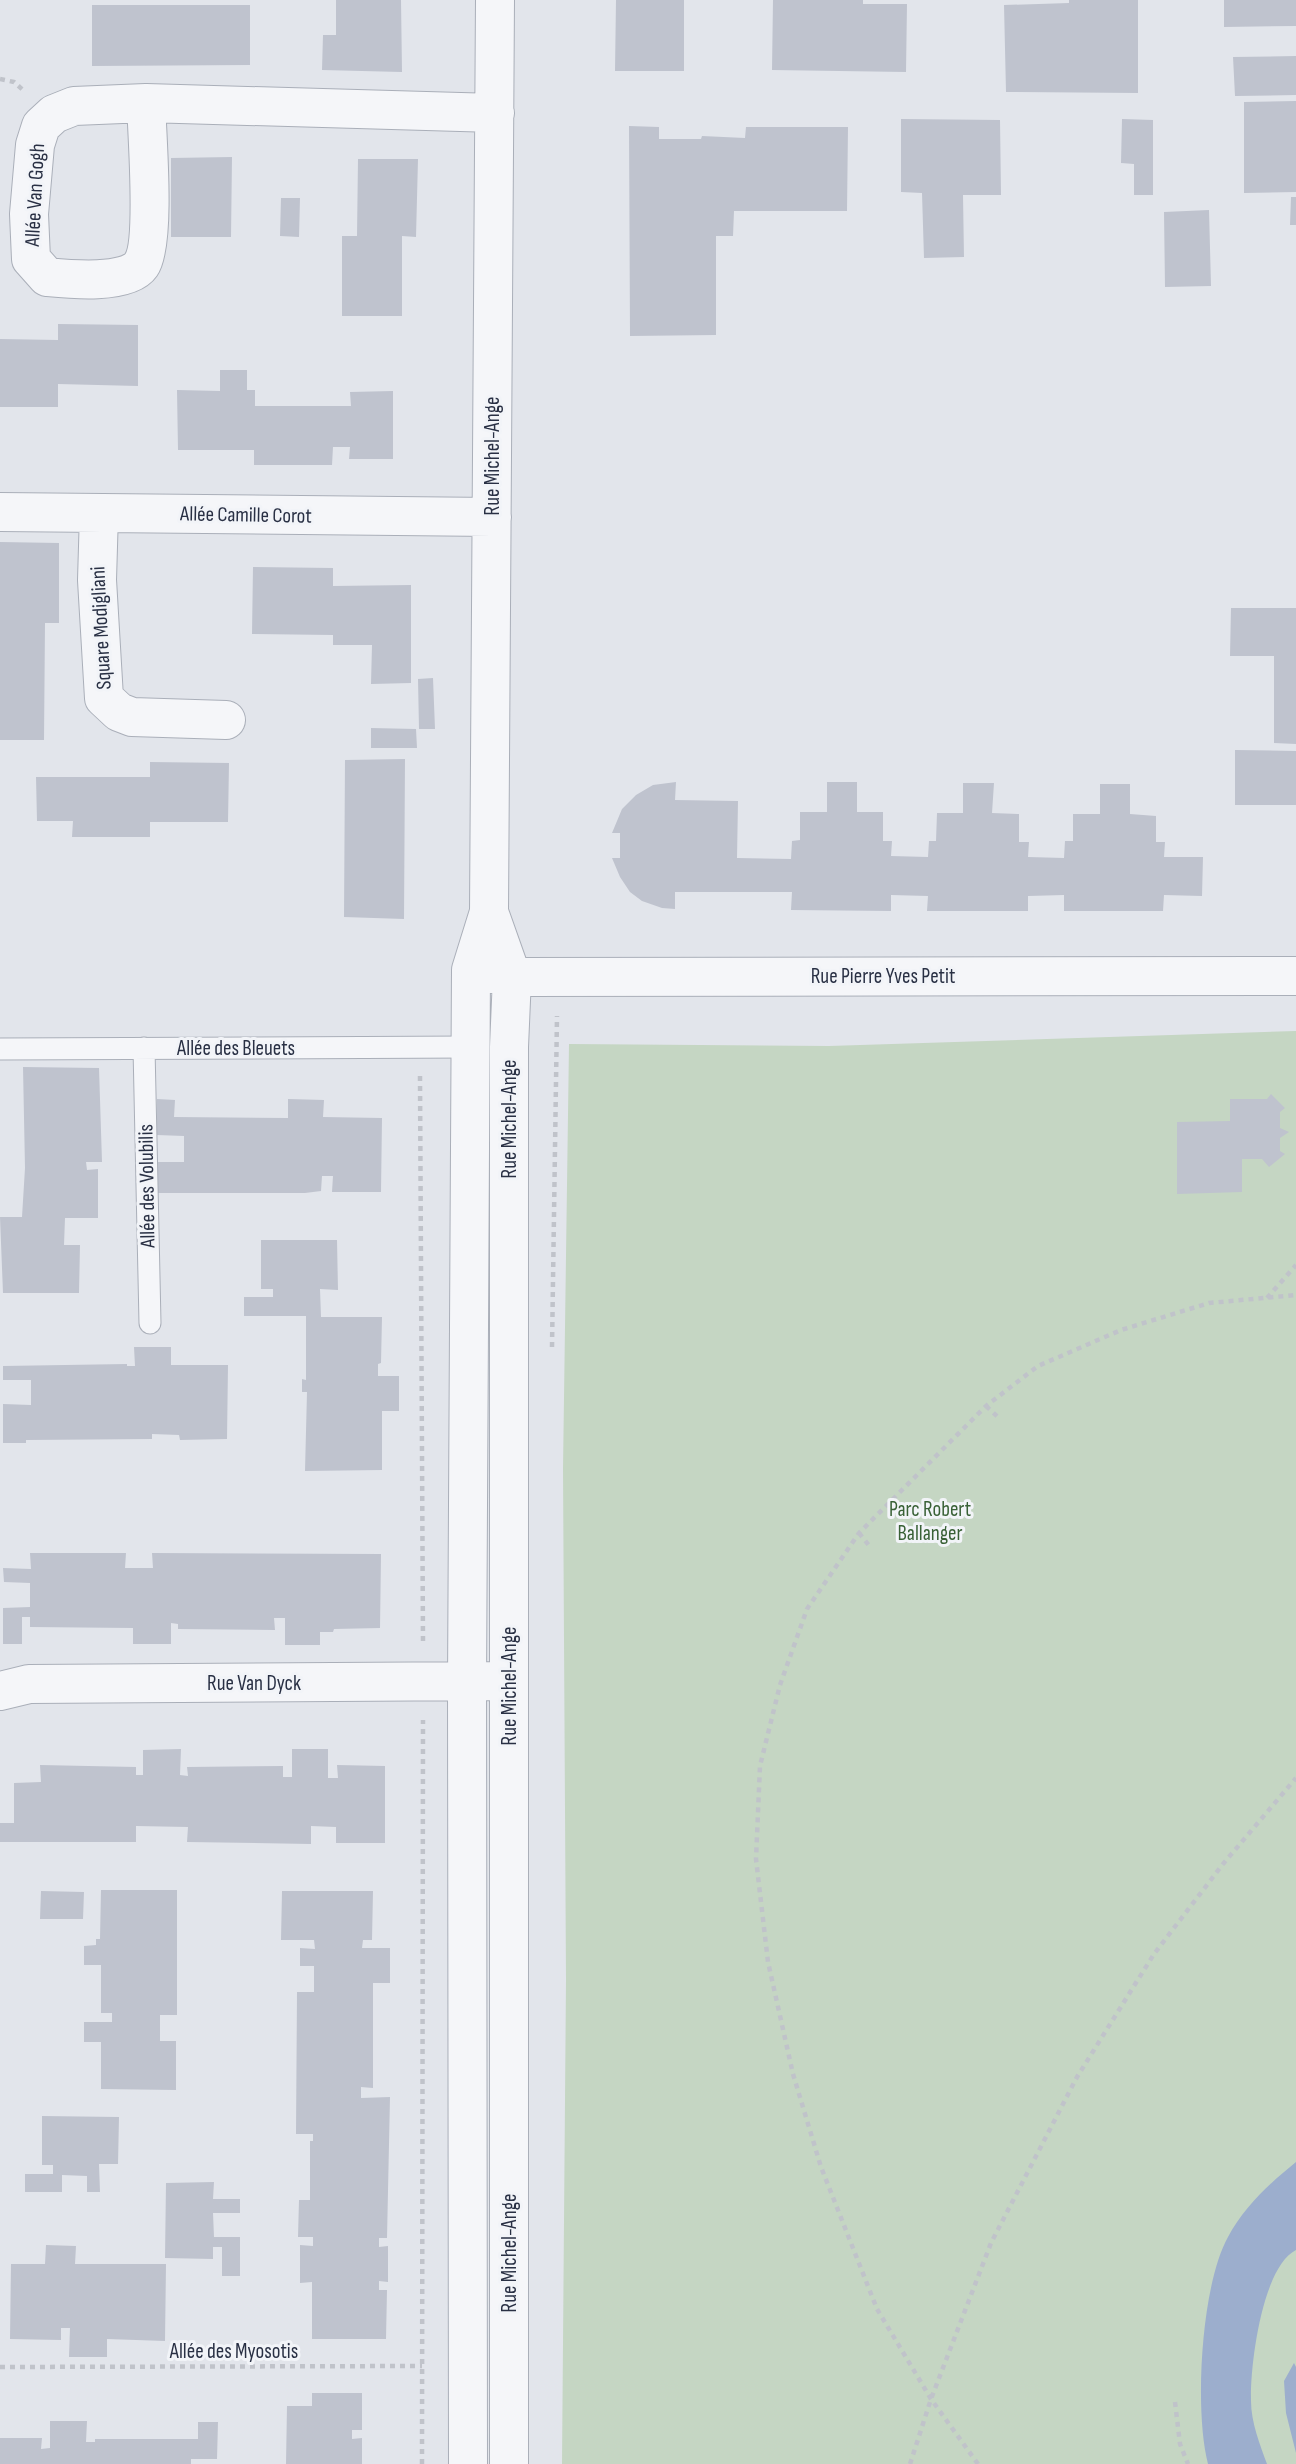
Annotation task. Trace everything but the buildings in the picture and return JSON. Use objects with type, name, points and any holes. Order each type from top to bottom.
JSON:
[{"type":"street","name":"Rue Michel-Ange","points":[[468,2464],[467,1683],[471,970],[489,912],[495,0]]},
{"type":"street","name":"Allée Van Gogh","points":[[146,103],[149,241],[142,265],[131,273],[108,278],[47,277],[31,259],[29,214],[34,145],[41,126],[54,114],[74,106],[146,103],[495,113]]},
{"type":"street","name":"Allée Camille Corot","points":[[0,512],[492,517]]},
{"type":"street","name":"Square Modigliani","points":[[99,513],[97,580],[104,698],[119,712],[132,717],[226,720]]},
{"type":"street","name":"Rue Michel-Ange","points":[[489,912],[512,977],[509,1047],[509,2464]]},
{"type":"street","name":"Rue Pierre Yves Petit","points":[[471,970],[512,977],[1296,976]]},
{"type":"street","name":"Rue Van Dyck","points":[[0,1691],[29,1684],[509,1681]]},
{"type":"lane","name":"Allée des Bleuets","points":[[0,1049],[472,1047]]},
{"type":"lane","name":"Allée des Volubilis","points":[[144,1048],[150,1324]]},
{"type":"path","points":[[420,1048],[423,1683],[422,2464]]},
{"type":"path","points":[[1267,1298],[1296,1265]]},
{"type":"path","points":[[978,2464],[931,2399],[877,2309],[821,2166],[793,2074],[768,1962],[756,1860],[760,1766],[780,1685],[807,1609],[859,1533],[986,1406],[1038,1366],[1121,1330],[1209,1303],[1296,1295]]},
{"type":"path","points":[[986,1406],[999,1418]]},
{"type":"path","points":[[859,1533],[872,1548]]},
{"type":"path","points":[[910,2464],[931,2399],[991,2243],[1077,2077],[1154,1954],[1223,1864],[1296,1778]]},
{"type":"path","name":"Allée des Myosotis","points":[[0,2367],[468,2366]]},
{"type":"path","points":[[1175,2402],[1180,2444],[1188,2464]]},
{"type":"green space","name":"Parc Robert Ballanger","points":[[1296,1031],[1296,2464],[562,2464],[566,1980],[563,1469],[569,1044],[829,1046]]},
{"type":"water","points":[[1296,2162],[1296,2250],[1284,2260],[1274,2276],[1267,2296],[1260,2319],[1251,2385],[1256,2433],[1267,2464],[1208,2464],[1201,2413],[1201,2382],[1206,2316],[1219,2258],[1234,2226],[1250,2206]]},
{"type":"water","points":[[1294,2363],[1296,2453],[1286,2413],[1284,2381]]}]
